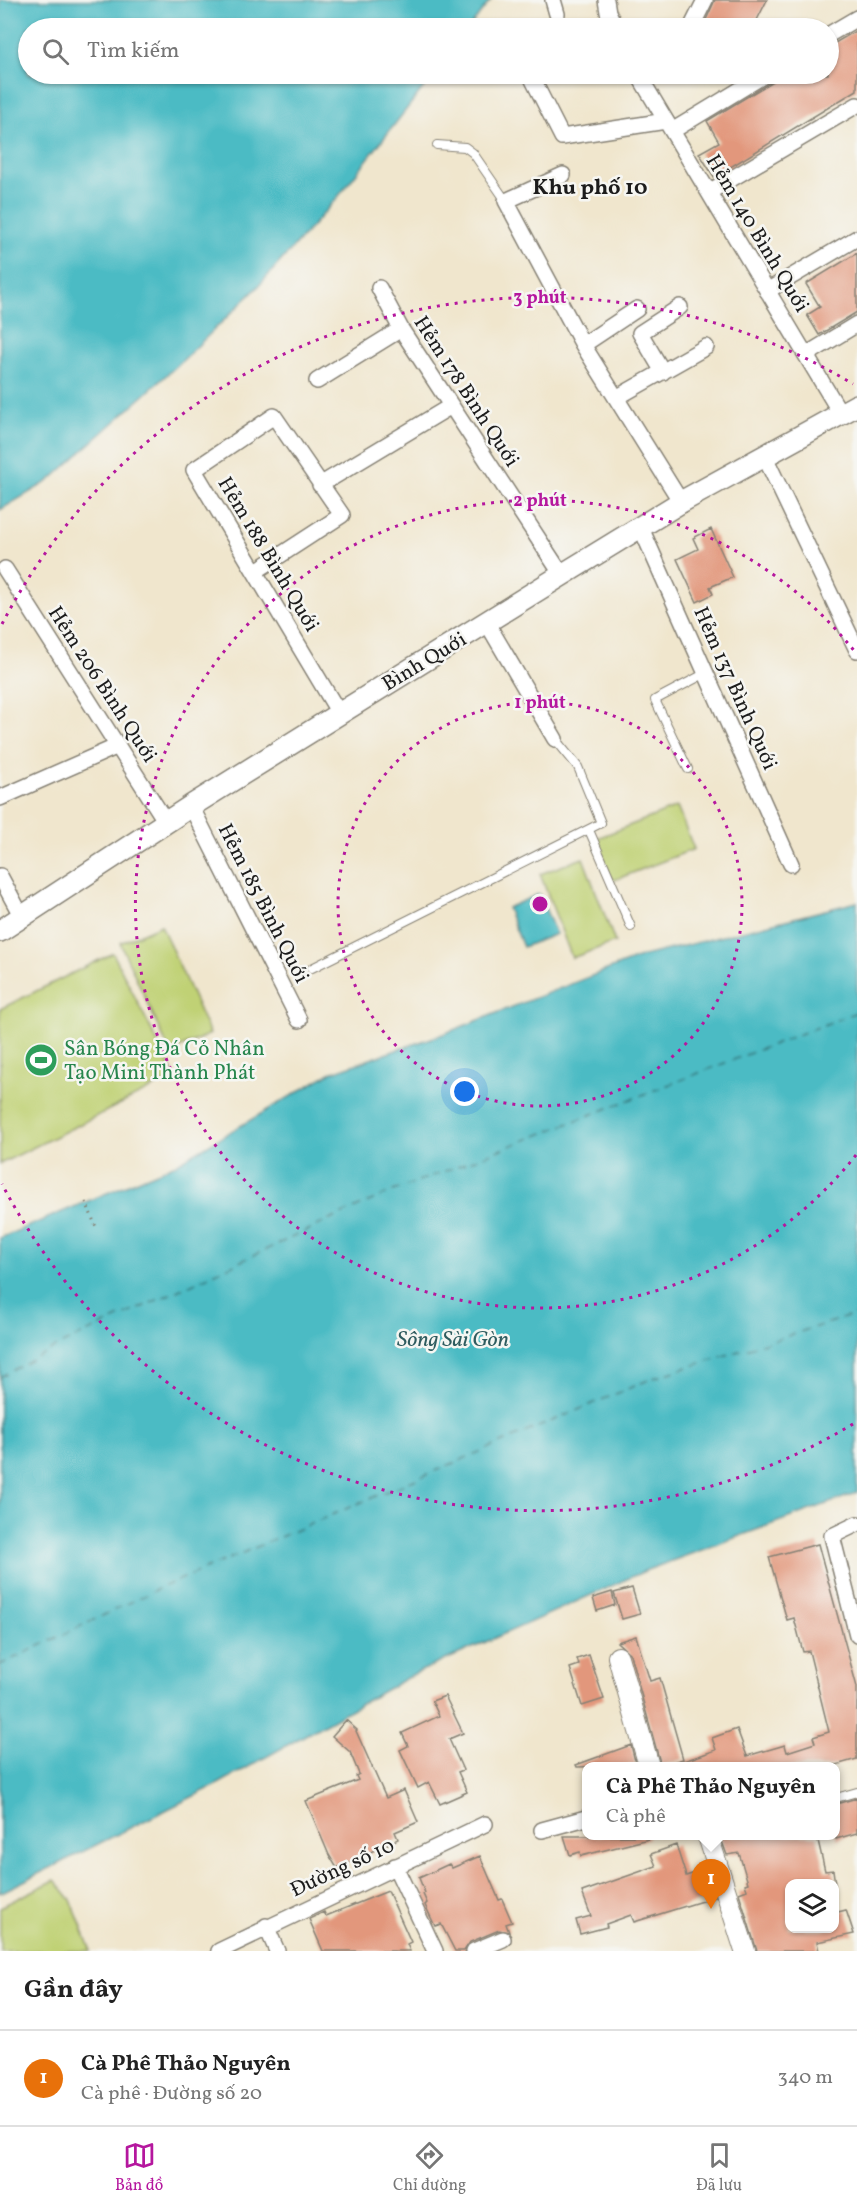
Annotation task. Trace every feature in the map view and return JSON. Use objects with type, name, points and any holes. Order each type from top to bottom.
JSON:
[{"type":"main road","name":"Bình Quới","points":[[0,931],[191,806],[562,575],[681,502],[849,410]]},
{"type":"street","points":[[606,0],[611,18]]},
{"type":"street","points":[[696,18],[705,0]]},
{"type":"street","points":[[839,29],[857,18]]},
{"type":"street","points":[[535,84],[562,137],[669,126],[747,84]]},
{"type":"street","name":"Hẻm 140 Bình Quới","points":[[644,84],[806,355],[849,410]]},
{"type":"street","points":[[709,192],[857,105]]},
{"type":"street","points":[[563,175],[506,201],[583,345],[681,502]]},
{"type":"street","points":[[768,291],[857,238]]},
{"type":"street","name":"Hẻm 178 Bình Quới","points":[[379,288],[401,328],[562,575]]},
{"type":"street","points":[[663,372],[640,333],[680,308]]},
{"type":"street","points":[[583,345],[637,309]]},
{"type":"street","points":[[806,355],[857,324]]},
{"type":"street","points":[[316,381],[401,328]]},
{"type":"street","points":[[616,398],[706,347]]},
{"type":"street","points":[[256,571],[342,515],[320,485],[451,406]]},
{"type":"street","name":"Hẻm 188 Bình Quới","points":[[320,485],[274,416],[194,470],[339,713]]},
{"type":"street","points":[[765,457],[857,650]]},
{"type":"street","name":"Hẻm 137 Bình Quới","points":[[641,528],[792,864]]},
{"type":"street","name":"Hẻm 206 Bình Quới","points":[[5,569],[166,822]]},
{"type":"street","points":[[487,623],[555,739]]},
{"type":"street","points":[[0,798],[118,746]]},
{"type":"street","name":"Hẻm 185 Bình Quới","points":[[191,806],[299,1020]]},
{"type":"street","points":[[0,876],[22,916]]},
{"type":"street","points":[[856,1628],[832,1536],[857,1524]]},
{"type":"street","points":[[618,1657],[648,1762]]},
{"type":"street","points":[[542,1830],[582,1819]]},
{"type":"street","name":"Đường số 10","points":[[219,1951],[266,1926],[485,1824]]},
{"type":"street","points":[[709,1840],[745,1951]]},
{"type":"street","points":[[395,1866],[435,1951]]},
{"type":"street","points":[[266,1926],[277,1951]]},
{"type":"street","points":[[474,1951],[503,1939]]},
{"type":"lane","points":[[436,145],[465,147],[473,153],[506,201]]},
{"type":"lane","points":[[688,769],[655,700],[706,674]]},
{"type":"lane","points":[[312,968],[601,824],[578,767],[555,739]]},
{"type":"lane","points":[[589,830],[631,927]]},
{"type":"lane","points":[[840,1797],[857,1792]]},
{"type":"path","points":[[86,1202],[96,1227]]},
{"type":"green space","points":[[677,807],[694,849],[612,881],[595,839]]},
{"type":"green space","points":[[583,858],[615,942],[572,958],[540,874]]},
{"type":"green space","points":[[161,925],[210,1034],[170,1052],[120,943]]},
{"type":"green space","points":[[113,953],[175,1077],[0,1164],[0,1009]]},
{"type":"green space","points":[[55,1880],[71,1900],[91,1951],[0,1951],[0,1907]]},
{"type":"water","points":[[0,0],[491,0],[477,18],[18,18],[18,84],[426,84],[338,197],[256,289],[182,361],[49,481],[0,510]]},
{"type":"water","points":[[539,894],[556,934],[523,947],[507,908]]},
{"type":"water","name":"Sông Sài Gòn","points":[[857,902],[857,1493],[647,1570],[412,1675],[220,1783],[0,1893],[0,1238],[176,1164],[330,1073],[443,1034],[640,957]]},
{"type":"building","points":[[715,0],[767,0],[758,18],[707,18]]},
{"type":"building","points":[[857,30],[857,90],[714,177],[699,153],[719,142],[707,121],[768,84],[839,84],[839,41]]},
{"type":"building","points":[[857,253],[857,312],[819,335],[807,315],[820,307],[806,284]]},
{"type":"building","points":[[711,529],[733,577],[710,587],[713,594],[697,602],[677,559],[698,549],[693,538]]},
{"type":"building","points":[[818,1544],[857,1687],[857,1759],[840,1764],[840,1762],[681,1762],[716,1750],[712,1738],[737,1729],[747,1756],[785,1745],[787,1752],[815,1743],[813,1737],[829,1732],[809,1651],[803,1652],[794,1618],[787,1620],[769,1557]]},
{"type":"building","points":[[632,1588],[640,1614],[622,1619],[614,1593]]},
{"type":"building","points":[[612,1592],[615,1605],[597,1611],[593,1598]]},
{"type":"building","points":[[636,1636],[650,1681],[660,1678],[683,1759],[660,1762],[630,1654],[617,1642]]},
{"type":"building","points":[[589,1655],[604,1699],[582,1706],[570,1668],[579,1665],[577,1659]]},
{"type":"building","points":[[445,1696],[463,1733],[449,1739],[463,1770],[458,1772],[467,1792],[440,1804],[429,1782],[418,1788],[400,1750],[408,1746],[402,1733],[439,1716],[432,1701]]},
{"type":"building","points":[[346,1720],[357,1730],[386,1798],[404,1790],[418,1822],[395,1832],[398,1839],[337,1868],[329,1855],[306,1801],[358,1780],[356,1776],[359,1774],[350,1752],[332,1736]]},
{"type":"building","points":[[631,1745],[635,1762],[584,1762]]},
{"type":"building","points":[[857,1798],[857,1833],[840,1838],[840,1803]]},
{"type":"building","points":[[564,1836],[582,1836],[582,1840],[645,1840],[581,1856],[580,1852],[570,1855]]},
{"type":"building","points":[[721,1840],[818,1840],[825,1871],[833,1870],[834,1879],[785,1879],[785,1933],[839,1933],[839,1912],[846,1910],[854,1934],[817,1942],[819,1951],[757,1951],[739,1893],[747,1890],[745,1884],[748,1883],[739,1853],[727,1855]]},
{"type":"building","points":[[676,1845],[686,1876],[706,1869],[715,1897],[634,1922],[631,1915],[606,1924],[607,1927],[580,1934],[576,1920],[591,1916],[582,1892],[656,1866],[651,1854]]},
{"type":"building","points":[[480,1856],[499,1900],[502,1899],[512,1922],[506,1924],[509,1932],[499,1930],[470,1942],[464,1951],[455,1951],[441,1924],[435,1926],[425,1905],[427,1903],[423,1894],[425,1893],[419,1878],[449,1864],[452,1868]]},
{"type":"building","points":[[388,1891],[411,1942],[407,1944],[410,1951],[323,1951],[309,1919],[324,1912],[326,1916]]},
{"type":"ferry route","points":[[0,1377],[58,1346],[388,1193],[857,1012]]},
{"type":"ferry route","points":[[0,1665],[158,1589],[653,1378],[857,1314]]},
{"type":"place","name":"Sân Bóng Đá Cỏ Nhân Tạo Mini Thành Phát","points":[[41,1060]]},
{"type":"place","name":"Cà Phê Thảo Nguyên","points":[[711,1909]]},
{"type":"district","name":"Khu phố 10","points":[[590,186]]}]
